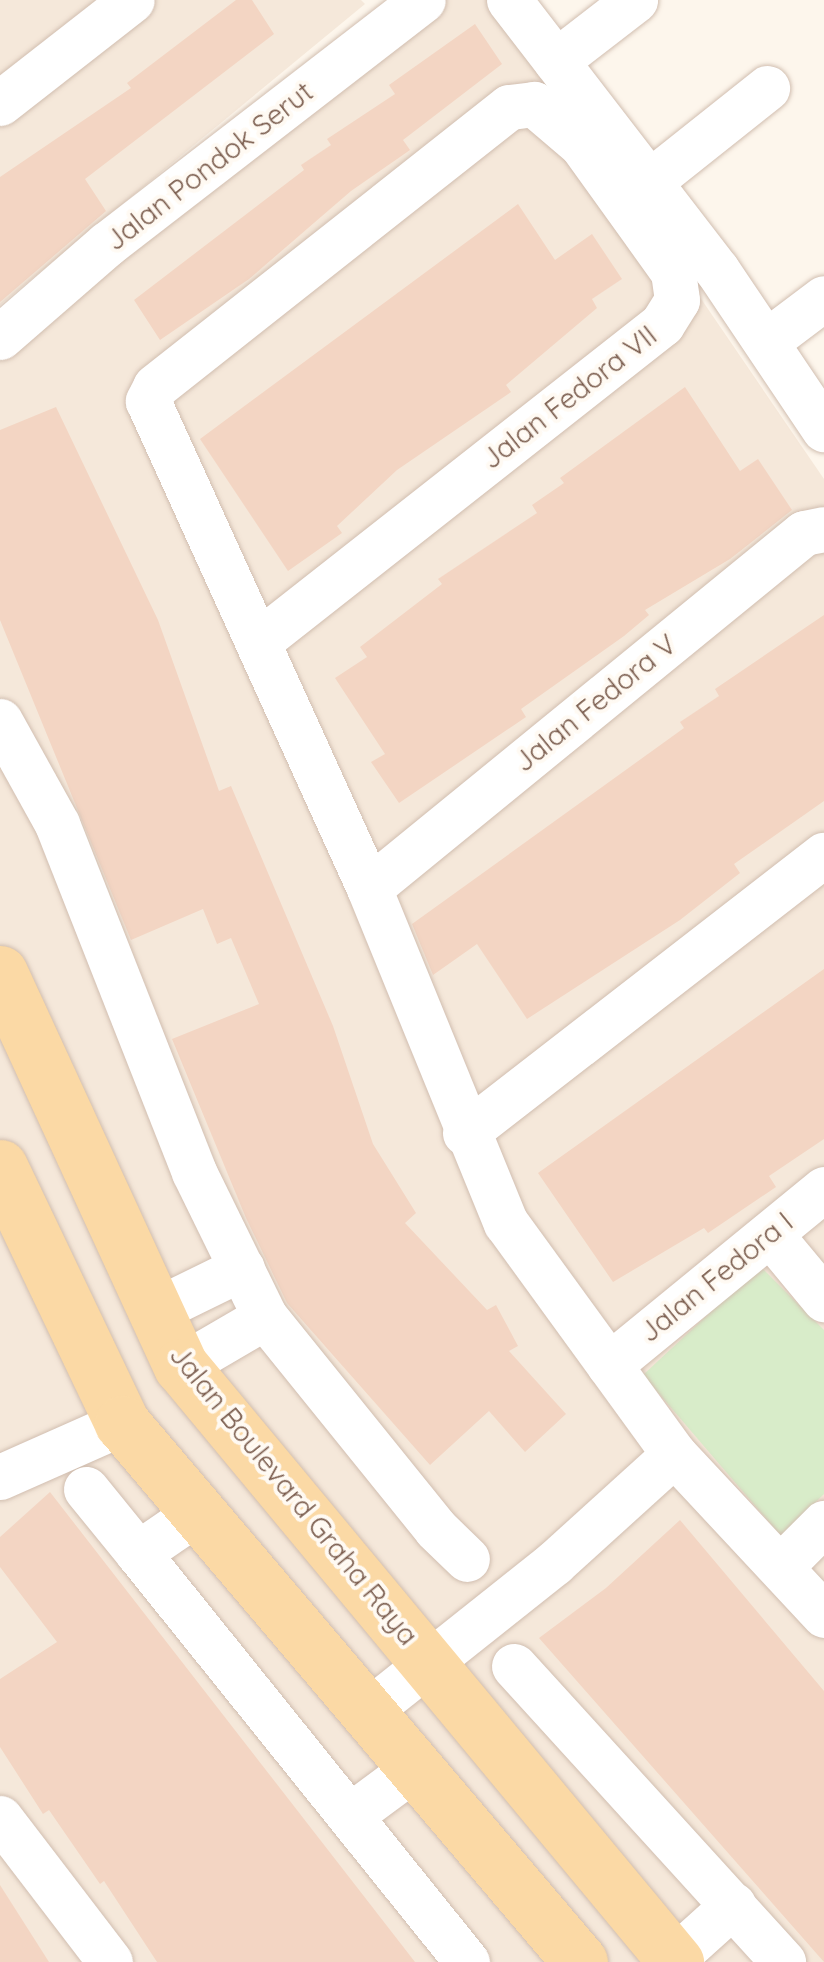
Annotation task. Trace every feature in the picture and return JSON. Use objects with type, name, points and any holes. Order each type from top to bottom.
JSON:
[{"type":"main road","name":"Jalan Boulevard Graha Raya","points":[[0,973],[152,1312],[181,1366],[430,1661],[634,1917],[674,1960]]},
{"type":"main road","points":[[0,1167],[122,1424],[580,1962]]},
{"type":"street","points":[[0,104],[132,0]]},
{"type":"street","name":"Jalan Pondok Serut","points":[[0,337],[107,244],[422,0]]},
{"type":"street","points":[[509,0],[767,341],[824,429]]},
{"type":"street","points":[[556,60],[635,0]]},
{"type":"street","points":[[658,194],[771,103]]},
{"type":"street","name":"Jalan Fedora VII","points":[[534,104],[581,144],[672,272],[677,300],[662,324],[259,642],[148,401],[155,387],[509,107],[534,104]]},
{"type":"street","points":[[767,341],[824,298]]},
{"type":"street","name":"Jalan Fedora V","points":[[369,888],[804,532],[824,530]]},
{"type":"street","points":[[259,642],[369,888],[465,1133],[506,1223],[674,1454],[824,1615]]},
{"type":"street","points":[[1,727],[57,824],[194,1172],[265,1317],[436,1529],[468,1559]]},
{"type":"street","points":[[465,1133],[824,855]]},
{"type":"street","name":"Jalan Fedora I","points":[[608,1365],[824,1189]]},
{"type":"street","points":[[770,1234],[824,1299]]},
{"type":"street","points":[[152,1312],[242,1268]]},
{"type":"street","points":[[181,1366],[265,1317]]},
{"type":"street","points":[[0,1478],[122,1424]]},
{"type":"street","points":[[368,1711],[569,1551],[674,1454]]},
{"type":"street","points":[[86,1489],[352,1814],[467,1962]]},
{"type":"street","points":[[138,1553],[195,1514]]},
{"type":"street","points":[[781,1566],[824,1523]]},
{"type":"street","points":[[514,1666],[692,1870],[733,1905],[783,1962]]},
{"type":"street","points":[[352,1814],[414,1768]]},
{"type":"street","points":[[2,1827],[110,1962]]},
{"type":"street","points":[[634,1917],[692,1870]]},
{"type":"street","points":[[674,1960],[733,1905]]},
{"type":"shaded area","points":[[0,0],[361,0],[365,4],[0,305]]},
{"type":"shaded area","points":[[439,0],[497,0],[824,479],[824,1962],[0,1962],[0,346]]},
{"type":"green space","points":[[760,1266],[824,1330],[824,1494],[781,1536],[643,1375]]},
{"type":"building","points":[[236,0],[252,0],[274,34],[85,179],[106,211],[0,302],[0,177],[131,88],[127,83]]},
{"type":"building","points":[[475,24],[502,64],[403,140],[410,150],[351,191],[249,279],[160,340],[134,300],[304,170],[301,165],[331,145],[327,139],[395,94],[389,85]]},
{"type":"building","points":[[518,204],[555,260],[592,234],[622,279],[592,299],[597,308],[506,385],[511,392],[397,470],[337,526],[342,533],[288,571],[200,439]]},
{"type":"building","points":[[685,387],[740,471],[758,459],[792,510],[730,559],[645,610],[649,615],[624,636],[521,709],[526,717],[399,803],[371,762],[385,754],[335,678],[367,657],[360,647],[442,584],[438,579],[537,513],[532,505],[564,483],[560,478]]},
{"type":"building","points":[[56,407],[158,620],[219,791],[231,786],[333,1026],[373,1144],[416,1213],[405,1223],[487,1310],[496,1305],[518,1346],[509,1351],[566,1414],[525,1452],[489,1411],[430,1465],[287,1303],[246,1218],[172,1039],[259,1004],[231,938],[217,944],[203,909],[131,940],[0,620],[0,430]]},
{"type":"building","points":[[824,615],[824,801],[734,864],[740,873],[680,920],[527,1019],[477,944],[433,975],[412,924],[684,728],[680,722],[719,696],[715,689]]},
{"type":"building","points":[[824,969],[824,1139],[769,1176],[776,1187],[708,1233],[704,1228],[613,1282],[538,1173]]},
{"type":"building","points":[[50,1492],[415,1962],[157,1962],[104,1881],[100,1884],[49,1810],[43,1814],[0,1747],[0,1679],[57,1642],[0,1567],[0,1537]]},
{"type":"building","points":[[680,1520],[824,1691],[824,1962],[539,1638],[606,1588]]},
{"type":"building","points":[[0,1885],[49,1962],[0,1962]]}]
